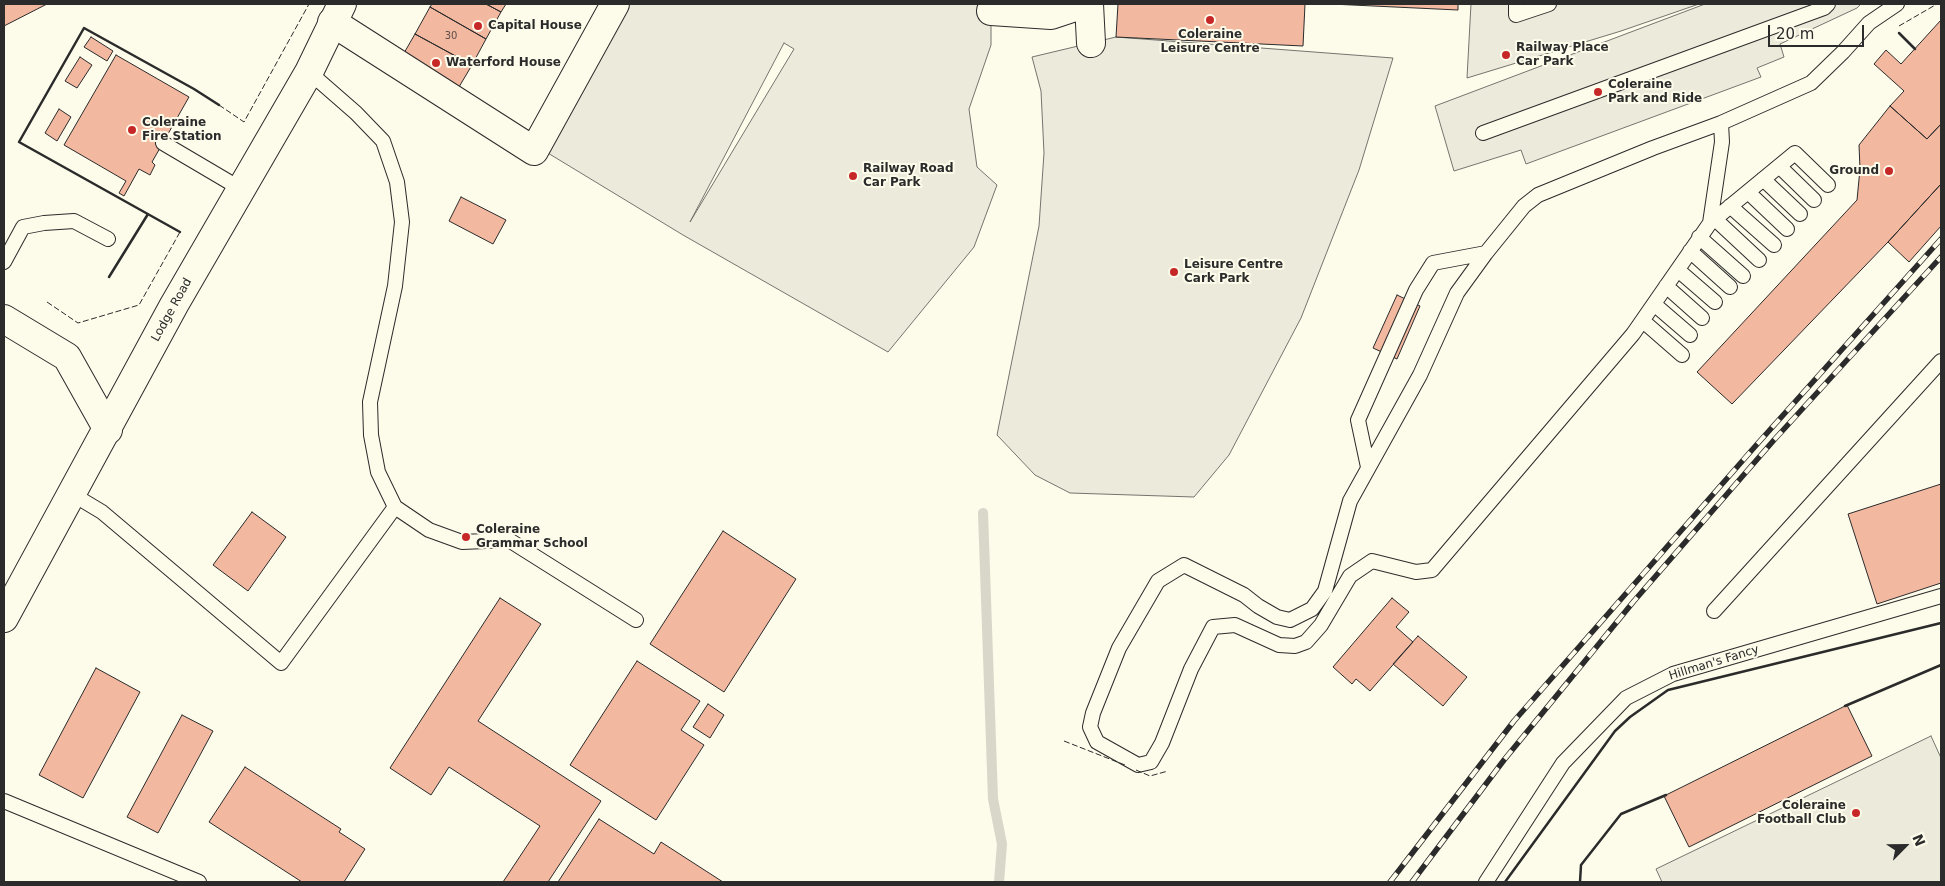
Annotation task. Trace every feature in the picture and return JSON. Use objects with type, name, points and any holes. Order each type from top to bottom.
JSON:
[{"type":"street","points":[[334,12],[534,151],[615,4]]},
{"type":"street","points":[[991,11],[1051,15],[1084,4]]},
{"type":"street","points":[[1089,4],[1091,43]]},
{"type":"street","name":"Lodge Road","points":[[4,618],[108,430],[174,305],[309,72],[334,12]]},
{"type":"street","points":[[4,319],[68,357],[108,430]]},
{"type":"lane","points":[[1516,4],[1516,15],[1549,4]]},
{"type":"lane","points":[[1484,133],[1824,8],[1828,4]]},
{"type":"lane","points":[[1828,184],[1796,153],[1713,221],[1699,238],[1633,334],[1432,570],[1416,572],[1372,560],[1350,576],[1321,625],[1306,642],[1295,646],[1280,645],[1235,625],[1213,627],[1191,669],[1162,743],[1151,762],[1138,765],[1097,742],[1090,727],[1093,713],[1120,648],[1158,581],[1184,565],[1244,595],[1277,617],[1290,620],[1312,609],[1325,592],[1350,500],[1420,376],[1457,293],[1486,252],[1524,206],[1538,195],[1653,148],[1721,123],[1811,83],[1869,23],[1897,4]]},
{"type":"lane","points":[[309,72],[356,112],[383,141],[397,182],[402,222],[395,286],[370,402],[371,435],[378,472],[395,507],[429,530],[462,542],[509,540],[636,620]]},
{"type":"lane","points":[[1713,221],[1722,142],[1721,123]]},
{"type":"lane","points":[[163,143],[241,189]]},
{"type":"lane","points":[[1779,166],[1814,200]]},
{"type":"lane","points":[[1763,179],[1800,214]]},
{"type":"lane","points":[[1748,192],[1787,229]]},
{"type":"lane","points":[[1730,206],[1774,245]]},
{"type":"lane","points":[[4,262],[23,227],[44,223],[74,221],[108,239]]},
{"type":"lane","points":[[1713,221],[1759,260]]},
{"type":"lane","points":[[1699,238],[1743,276]]},
{"type":"lane","points":[[1690,251],[1730,287]]},
{"type":"lane","points":[[1368,468],[1358,420],[1416,290],[1433,263],[1486,252]]},
{"type":"lane","points":[[1678,270],[1715,302]]},
{"type":"lane","points":[[1666,286],[1702,318]]},
{"type":"lane","points":[[1654,304],[1690,335]]},
{"type":"lane","points":[[1643,321],[1682,356]]},
{"type":"lane","points":[[1714,611],[1941,361]]},
{"type":"lane","points":[[72,494],[102,512],[281,663],[395,507]]},
{"type":"lane","name":"Hillman's Fancy","points":[[1486,882],[1563,763],[1626,698],[1674,674],[1941,596]]},
{"type":"lane","points":[[4,801],[199,882]]},
{"type":"shaded area","name":"Railway Road Car Park","points":[[612,4],[989,4],[991,11],[991,45],[969,109],[977,167],[997,185],[974,247],[888,352],[683,235],[533,144]],"holes":[[[784,43],[794,49],[690,222]]]},
{"type":"shaded area","name":"Railway Place Car Park","points":[[1471,4],[1699,4],[1621,31],[1467,78]]},
{"type":"shaded area","name":"Coleraine Park and Ride","points":[[1705,4],[1861,4],[1857,8],[1780,44],[1784,57],[1757,68],[1761,77],[1526,164],[1521,150],[1454,171],[1435,106]]},
{"type":"shaded area","name":"Leisure Centre Cark Park","points":[[1116,37],[1393,58],[1359,170],[1301,318],[1229,455],[1194,497],[1070,493],[1035,475],[997,435],[1039,226],[1044,153],[1041,91],[1032,57]]},
{"type":"shaded area","name":"Coleraine Football Club","points":[[1931,736],[1941,758],[1941,882],[1662,882],[1656,869]]},
{"type":"building","points":[[4,4],[47,4],[4,26]]},
{"type":"building","name":"Capital House","points":[[432,4],[486,4],[501,12],[486,39],[430,7]]},
{"type":"building","points":[[486,4],[506,4],[501,12]]},
{"type":"building","name":"Coleraine Leisure Centre","points":[[1118,4],[1305,4],[1303,46],[1116,37]]},
{"type":"building","points":[[1331,4],[1458,4],[1458,10]]},
{"type":"building","points":[[430,7],[486,39],[472,65],[415,34]]},
{"type":"building","points":[[1941,20],[1941,124],[1927,139],[1890,106],[1904,91],[1874,64],[1886,50],[1901,64]]},
{"type":"building","name":"Waterford House","points":[[415,34],[472,65],[456,92],[400,60]]},
{"type":"building","points":[[91,37],[113,51],[107,61],[84,47]]},
{"type":"building","points":[[116,55],[189,97],[152,162],[155,165],[150,175],[139,169],[124,196],[119,193],[126,181],[64,145]]},
{"type":"building","points":[[80,57],[92,65],[77,88],[65,81]]},
{"type":"building","points":[[1890,106],[1927,139],[1941,124],[1941,184],[1888,242],[1732,404],[1697,372],[1857,200],[1860,169],[1859,145]]},
{"type":"building","points":[[59,109],[71,117],[57,141],[45,133]]},
{"type":"building","points":[[1941,184],[1941,226],[1909,262],[1888,242]]},
{"type":"building","points":[[461,197],[506,220],[493,244],[449,221]]},
{"type":"building","points":[[1397,295],[1420,306],[1397,359],[1373,348]]},
{"type":"building","points":[[1941,484],[1941,583],[1877,604],[1848,514]]},
{"type":"building","points":[[252,512],[286,537],[248,591],[213,565]]},
{"type":"building","points":[[723,531],[796,579],[724,692],[650,644]]},
{"type":"building","points":[[500,598],[541,624],[478,721],[601,801],[548,882],[503,882],[540,826],[449,767],[431,795],[390,768]]},
{"type":"building","points":[[1392,598],[1409,612],[1396,627],[1413,642],[1370,691],[1356,679],[1352,684],[1333,667]]},
{"type":"building","points":[[1418,636],[1467,677],[1443,706],[1393,664]]},
{"type":"building","points":[[637,661],[700,701],[681,730],[704,745],[656,820],[570,765]]},
{"type":"building","points":[[96,668],[140,692],[83,798],[39,775]]},
{"type":"building","points":[[708,704],[724,715],[710,738],[693,727]]},
{"type":"building","points":[[1847,705],[1872,756],[1689,847],[1664,796]]},
{"type":"building","points":[[182,715],[213,731],[158,833],[127,817]]},
{"type":"building","points":[[245,767],[341,829],[339,832],[365,849],[344,882],[302,882],[209,822]]},
{"type":"building","points":[[599,819],[654,854],[661,842],[723,882],[558,882]]},
{"type":"waterway","points":[[983,513],[993,799],[1002,844],[999,882]]},
{"type":"railway","points":[[1390,882],[1514,721],[1759,442],[1941,239]]},
{"type":"railway","points":[[1412,882],[1504,760],[1634,601],[1774,440],[1941,257]]},
{"type":"fence","points":[[219,105],[244,122],[309,4]]},
{"type":"fence","points":[[1899,26],[1937,4]]},
{"type":"fence","points":[[47,302],[78,323],[139,305],[180,232]]},
{"type":"fence","points":[[1064,741],[1125,765]]},
{"type":"fence","points":[[1136,770],[1150,776],[1168,771]]},
{"type":"wall","points":[[180,232],[19,142],[84,28],[194,89],[219,105]]},
{"type":"wall","points":[[1899,33],[1915,49]]},
{"type":"wall","points":[[109,277],[148,214]]},
{"type":"wall","points":[[1505,882],[1615,731],[1630,717],[1668,690],[1941,623]]},
{"type":"wall","points":[[1845,706],[1941,665]]},
{"type":"wall","points":[[1580,882],[1581,865],[1621,814],[1666,795]]},
{"type":"place","name":"Coleraine Leisure Centre","points":[[1210,20]]},
{"type":"place","name":"Capital House","points":[[478,26]]},
{"type":"place","name":"Railway Place Car Park","points":[[1506,55]]},
{"type":"place","name":"Waterford House","points":[[436,63]]},
{"type":"place","name":"Coleraine Park and Ride","points":[[1598,92]]},
{"type":"place","name":"Coleraine Fire Station","points":[[132,130]]},
{"type":"place","name":"Ground","points":[[1889,171]]},
{"type":"place","name":"Railway Road Car Park","points":[[853,176]]},
{"type":"place","name":"Leisure Centre Cark Park","points":[[1174,272]]},
{"type":"place","name":"Coleraine Grammar School","points":[[466,537]]},
{"type":"place","name":"Coleraine Football Club","points":[[1856,813]]}]
